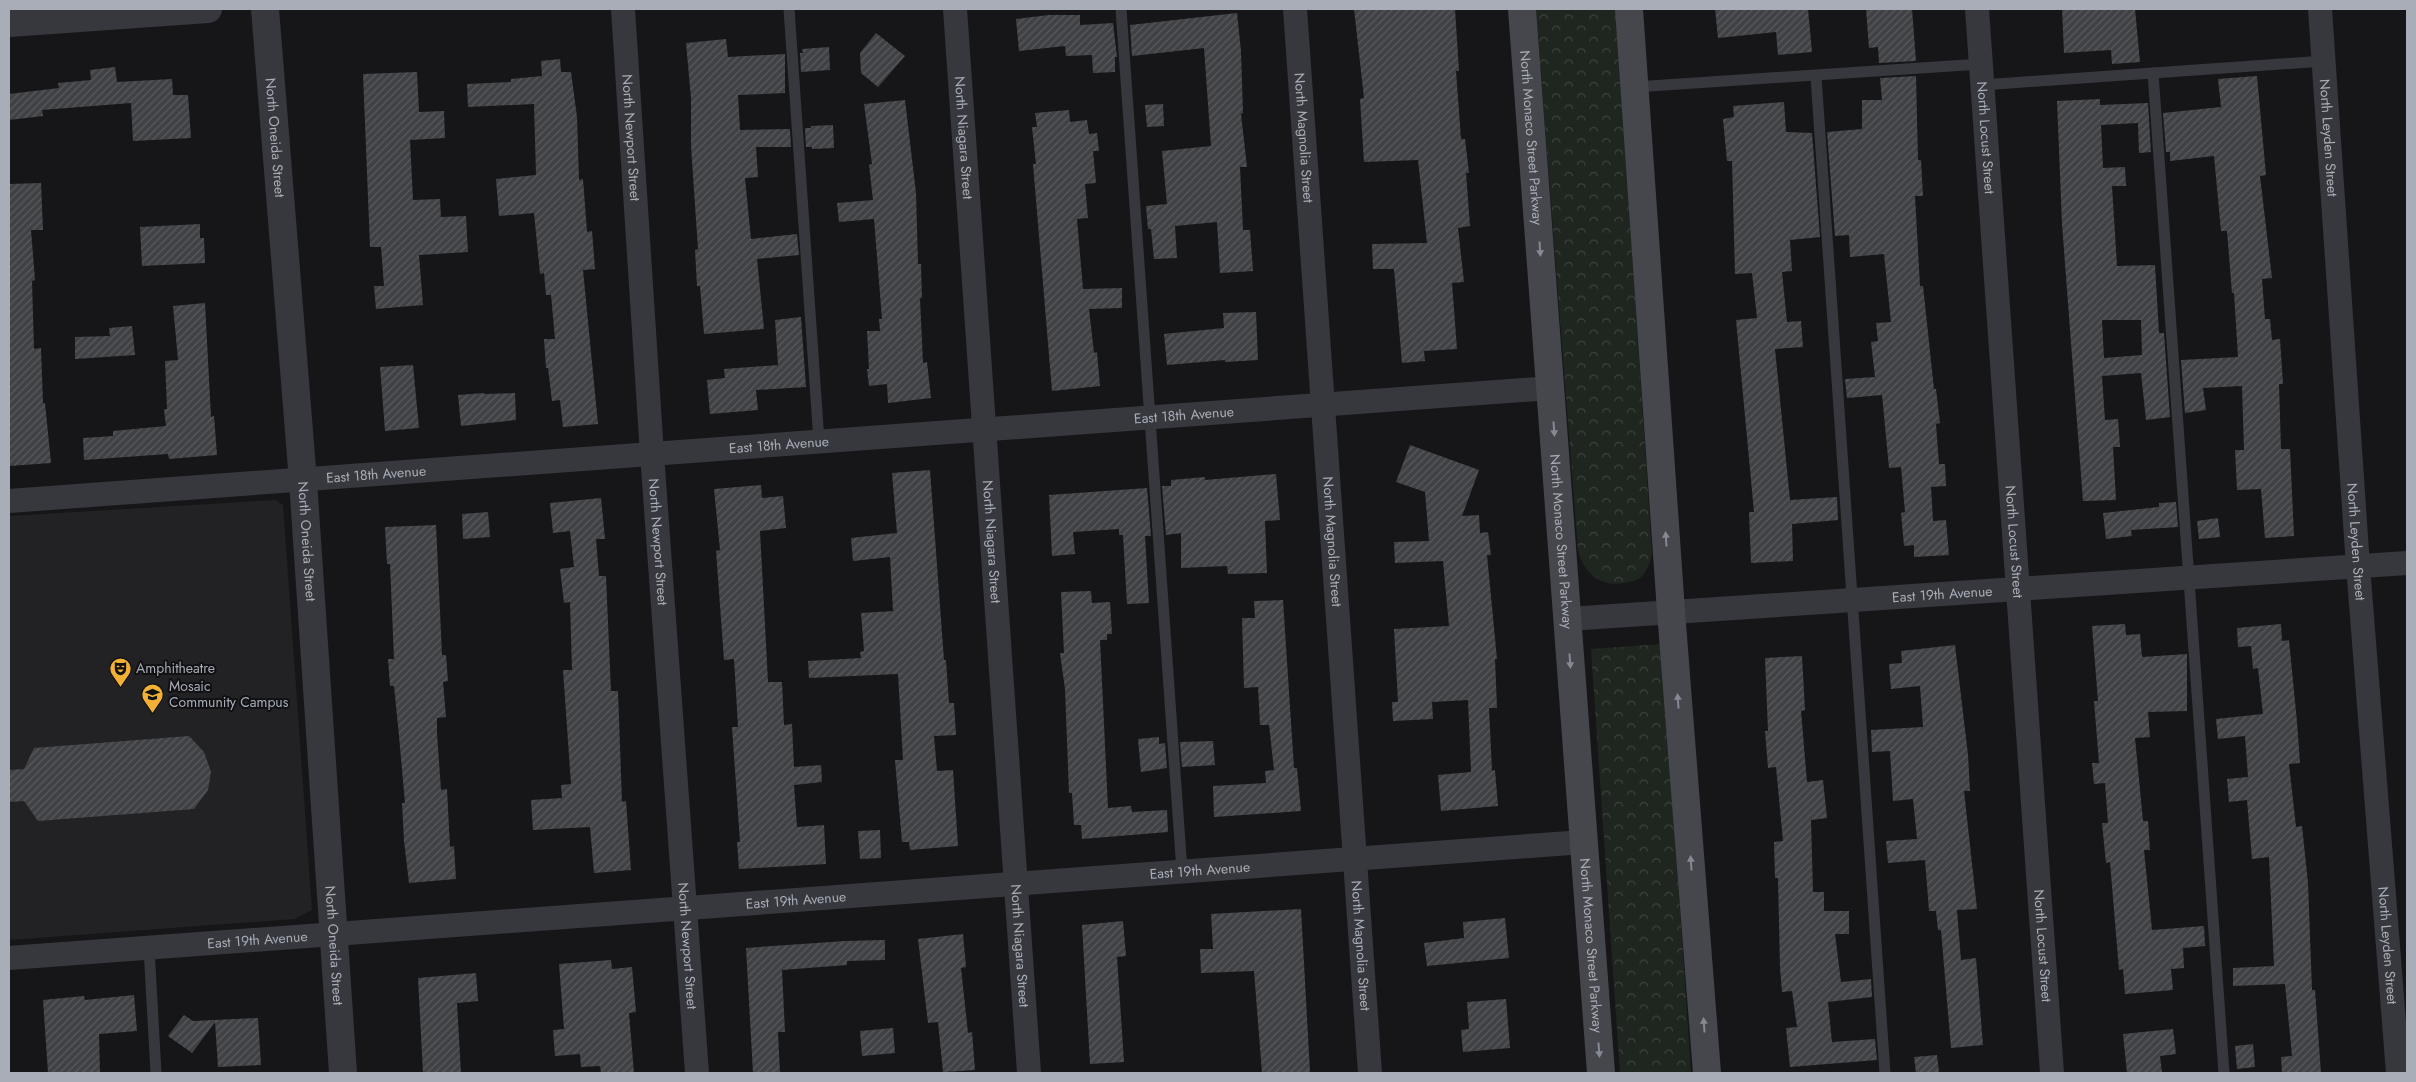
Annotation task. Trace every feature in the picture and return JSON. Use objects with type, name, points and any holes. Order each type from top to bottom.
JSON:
[{"type":"main road","name":"North Monaco Street Parkway","points":[[1522,9],[1601,1073]]},
{"type":"main road","points":[[1629,9],[1671,611],[1708,1073]]},
{"type":"street","points":[[9,23],[208,9]]},
{"type":"street","name":"North Oneida Street","points":[[265,9],[303,481],[343,1073]]},
{"type":"street","name":"North Newport Street","points":[[622,9],[697,1073]]},
{"type":"street","name":"North Niagara Street","points":[[955,9],[1029,1073]]},
{"type":"street","name":"North Magnolia Street","points":[[1295,9],[1370,1073]]},
{"type":"street","name":"North Locust Street","points":[[1977,9],[2052,1073]]},
{"type":"street","name":"North Leyden Street","points":[[2320,9],[2358,566],[2398,1073]]},
{"type":"street","name":"East 18th Avenue","points":[[9,501],[303,481],[819,441],[1551,388]]},
{"type":"street","name":"East 19th Avenue","points":[[1568,618],[2407,563]]},
{"type":"street","name":"East 19th Avenue","points":[[9,958],[685,906],[1583,842]]},
{"type":"lane","points":[[789,9],[819,441]]},
{"type":"lane","points":[[1121,9],[1182,871]]},
{"type":"lane","points":[[1635,87],[1816,77],[2153,73],[2324,61]]},
{"type":"lane","points":[[2153,73],[2224,1073]]},
{"type":"lane","points":[[1816,77],[1885,1073]]},
{"type":"lane","points":[[149,948],[156,1073]]},
{"type":"shaded area","name":"Mosaic Community Campus","points":[[276,500],[283,505],[312,910],[295,919],[9,940],[9,516]]},
{"type":"green space","points":[[1536,9],[1616,9],[1652,554],[1649,565],[1643,575],[1625,583],[1608,583],[1595,577],[1585,566],[1578,551]]},
{"type":"green space","points":[[1662,644],[1691,1073],[1620,1073],[1591,649]]},
{"type":"building","points":[[1354,9],[1455,9],[1459,71],[1456,71],[1461,139],[1465,139],[1469,173],[1466,173],[1470,226],[1458,228],[1464,282],[1452,283],[1457,349],[1424,351],[1425,361],[1402,363],[1394,269],[1373,269],[1372,244],[1427,243],[1418,160],[1364,162],[1360,99],[1364,98]]},
{"type":"building","points":[[1715,9],[1808,9],[1812,52],[1778,55],[1776,32],[1718,38]]},
{"type":"building","points":[[1866,9],[1912,9],[1916,61],[1879,63],[1878,47],[1869,48]]},
{"type":"building","points":[[2062,9],[2135,9],[2140,62],[2112,64],[2111,50],[2064,53]]},
{"type":"building","points":[[1237,13],[1241,51],[1243,113],[1241,114],[1247,167],[1240,167],[1243,230],[1250,230],[1253,271],[1220,273],[1217,222],[1175,226],[1177,258],[1154,259],[1151,229],[1148,229],[1146,206],[1167,204],[1162,151],[1211,146],[1204,48],[1132,56],[1130,25]]},
{"type":"building","points":[[1049,15],[1080,15],[1080,25],[1113,23],[1117,57],[1115,57],[1115,72],[1093,73],[1092,55],[1066,56],[1065,46],[1019,51],[1016,19]]},
{"type":"building","points":[[876,33],[905,56],[878,87],[861,73],[860,53]]},
{"type":"building","points":[[726,39],[728,57],[785,54],[785,93],[738,95],[740,130],[790,129],[791,147],[756,147],[758,177],[745,178],[751,239],[797,234],[799,255],[757,259],[764,329],[704,334],[700,286],[697,286],[695,250],[698,249],[691,146],[691,98],[686,43]]},
{"type":"building","points":[[829,47],[830,70],[801,72],[800,53],[803,53],[802,49]]},
{"type":"building","points":[[560,59],[561,72],[571,72],[577,117],[579,180],[583,179],[587,232],[592,231],[595,269],[583,270],[598,424],[563,427],[560,400],[552,401],[548,368],[546,368],[544,339],[555,339],[551,295],[546,295],[544,273],[540,274],[534,213],[499,216],[496,179],[536,175],[534,104],[468,107],[467,84],[511,82],[511,79],[542,76],[541,61]]},
{"type":"building","points":[[115,67],[117,82],[172,79],[173,95],[188,95],[191,138],[133,141],[131,103],[42,110],[43,116],[9,120],[9,94],[59,88],[58,83],[91,80],[90,70]]},
{"type":"building","points":[[417,72],[419,112],[444,111],[445,138],[410,140],[413,200],[440,199],[441,217],[466,216],[468,252],[419,255],[423,305],[376,309],[374,286],[384,286],[381,247],[370,247],[363,74]]},
{"type":"building","points":[[1916,76],[1918,160],[1921,160],[1923,196],[1915,196],[1920,286],[1923,286],[1934,389],[1936,389],[1940,423],[1936,424],[1939,464],[1945,464],[1946,486],[1931,487],[1933,521],[1946,520],[1949,555],[1914,557],[1914,545],[1904,546],[1901,513],[1905,512],[1901,467],[1889,468],[1882,395],[1847,398],[1845,379],[1875,377],[1871,342],[1878,341],[1876,323],[1891,322],[1884,254],[1850,257],[1849,235],[1835,236],[1827,132],[1862,129],[1862,100],[1882,100],[1880,78]]},
{"type":"building","points":[[2257,76],[2266,175],[2260,176],[2272,278],[2262,279],[2265,319],[2270,319],[2272,340],[2280,339],[2283,384],[2279,384],[2281,449],[2290,449],[2294,536],[2265,538],[2261,489],[2237,490],[2235,450],[2244,450],[2242,386],[2203,388],[2206,410],[2185,413],[2181,360],[2238,357],[2234,293],[2232,293],[2227,231],[2221,231],[2214,156],[2170,161],[2170,152],[2166,152],[2163,113],[2221,107],[2218,79]]},
{"type":"building","points":[[2100,99],[2100,105],[2148,103],[2151,152],[2139,153],[2138,123],[2101,125],[2103,168],[2125,167],[2126,186],[2112,186],[2117,266],[2155,265],[2159,333],[2164,333],[2170,417],[2146,420],[2141,373],[2102,376],[2105,420],[2118,419],[2120,447],[2113,447],[2116,500],[2083,501],[2062,224],[2057,101]],"holes":[[[2102,320],[2141,320],[2142,355],[2104,358]]]},
{"type":"building","points":[[905,100],[916,193],[918,264],[921,264],[922,298],[920,298],[923,363],[927,362],[931,398],[888,403],[887,384],[869,386],[867,369],[869,369],[867,331],[880,331],[879,319],[882,319],[874,219],[839,222],[837,203],[873,200],[869,165],[872,164],[864,104]]},
{"type":"building","points":[[1784,102],[1786,132],[1812,133],[1820,237],[1790,240],[1792,271],[1782,272],[1787,322],[1801,321],[1803,347],[1775,349],[1790,500],[1837,497],[1838,520],[1792,524],[1793,561],[1751,563],[1749,512],[1754,512],[1736,320],[1757,318],[1752,273],[1735,274],[1732,161],[1727,161],[1723,119],[1734,117],[1733,106]]},
{"type":"building","points":[[1163,104],[1164,126],[1147,127],[1145,105]]},
{"type":"building","points":[[1069,110],[1070,122],[1087,120],[1089,134],[1097,133],[1099,151],[1093,151],[1096,183],[1085,184],[1088,218],[1077,219],[1083,289],[1122,288],[1122,308],[1089,309],[1094,353],[1097,352],[1100,386],[1052,391],[1033,164],[1036,164],[1032,127],[1037,127],[1035,113]]},
{"type":"building","points":[[833,125],[834,148],[812,149],[812,147],[806,147],[805,128]]},
{"type":"building","points":[[41,183],[43,230],[31,230],[35,280],[32,281],[34,349],[41,348],[43,403],[45,403],[51,463],[9,466],[9,184]]},
{"type":"building","points":[[200,224],[200,238],[204,238],[205,263],[142,266],[140,227]]},
{"type":"building","points":[[205,303],[211,417],[214,416],[217,455],[169,459],[168,454],[84,460],[83,438],[113,436],[113,431],[166,426],[164,409],[167,409],[165,361],[178,360],[173,306]]},
{"type":"building","points":[[1256,312],[1258,360],[1225,362],[1225,360],[1167,365],[1164,334],[1224,328],[1223,313]]},
{"type":"building","points":[[801,317],[806,387],[756,390],[758,410],[710,414],[707,380],[725,378],[724,369],[778,365],[775,320]]},
{"type":"building","points":[[132,326],[135,355],[75,359],[75,337],[110,336],[109,328]]},
{"type":"building","points":[[413,365],[419,428],[385,431],[380,367]]},
{"type":"building","points":[[515,393],[516,420],[461,426],[458,395]]},
{"type":"building","points":[[1410,445],[1479,470],[1462,516],[1479,515],[1480,533],[1488,532],[1491,555],[1487,555],[1497,659],[1495,659],[1497,708],[1489,708],[1492,771],[1495,770],[1498,806],[1441,811],[1438,775],[1471,772],[1468,700],[1432,702],[1433,719],[1393,721],[1392,702],[1398,702],[1394,629],[1449,626],[1443,561],[1395,563],[1394,542],[1429,541],[1425,492],[1396,482]]},
{"type":"building","points":[[930,470],[944,660],[946,660],[949,703],[954,703],[956,735],[934,736],[937,771],[953,770],[958,846],[910,850],[909,842],[902,842],[895,760],[903,760],[898,674],[809,678],[808,661],[861,658],[860,652],[864,651],[861,613],[893,611],[890,557],[853,561],[851,538],[897,533],[892,473]]},
{"type":"building","points":[[1276,474],[1280,520],[1265,521],[1267,573],[1228,574],[1227,566],[1181,568],[1181,533],[1166,535],[1162,486],[1171,486],[1171,480],[1205,477],[1205,480]]},
{"type":"building","points":[[761,485],[762,498],[783,496],[786,528],[760,531],[768,682],[782,682],[784,725],[792,724],[794,767],[821,765],[822,782],[794,785],[797,827],[824,825],[826,864],[739,869],[737,842],[740,842],[732,727],[738,727],[734,659],[724,660],[716,551],[720,550],[714,489]]},
{"type":"building","points":[[1147,488],[1151,536],[1145,536],[1149,603],[1127,604],[1123,535],[1119,535],[1119,529],[1073,532],[1075,554],[1052,556],[1049,495]]},
{"type":"building","points":[[601,498],[605,539],[596,539],[599,576],[606,576],[611,691],[618,691],[622,802],[626,801],[631,870],[594,873],[590,827],[533,830],[531,800],[562,798],[561,785],[571,784],[563,670],[572,670],[570,602],[564,603],[560,569],[574,567],[570,531],[553,533],[550,503]]},
{"type":"building","points":[[2176,502],[2178,527],[2131,530],[2132,536],[2106,539],[2103,513],[2159,507],[2159,503]]},
{"type":"building","points":[[488,512],[490,537],[463,539],[462,514]]},
{"type":"building","points":[[2218,518],[2220,537],[2199,539],[2197,521]]},
{"type":"building","points":[[436,525],[442,655],[446,655],[448,681],[443,682],[446,717],[437,718],[437,733],[441,790],[447,789],[450,847],[454,846],[456,879],[409,883],[404,841],[402,803],[405,803],[399,736],[394,686],[390,686],[388,659],[394,659],[390,564],[387,564],[385,527]]},
{"type":"building","points":[[1091,591],[1092,603],[1110,602],[1112,634],[1107,634],[1107,640],[1100,640],[1108,808],[1131,806],[1132,812],[1167,810],[1168,832],[1082,839],[1081,825],[1074,825],[1072,793],[1069,793],[1065,689],[1060,653],[1064,653],[1061,592]]},
{"type":"building","points":[[1283,600],[1294,768],[1297,768],[1301,811],[1214,817],[1213,786],[1266,783],[1265,771],[1274,770],[1269,725],[1260,725],[1258,687],[1244,688],[1242,618],[1255,618],[1254,601]]},
{"type":"building","points":[[2125,624],[2126,635],[2140,634],[2142,657],[2187,654],[2187,711],[2148,712],[2150,737],[2135,738],[2143,821],[2148,821],[2150,850],[2144,850],[2152,930],[2204,926],[2205,946],[2183,948],[2184,968],[2171,969],[2173,990],[2125,994],[2123,969],[2119,970],[2110,862],[2106,863],[2102,823],[2108,823],[2105,783],[2094,784],[2092,763],[2099,763],[2094,701],[2098,701],[2092,626]]},
{"type":"building","points":[[2281,624],[2282,641],[2289,640],[2297,722],[2300,763],[2289,764],[2296,827],[2302,826],[2308,883],[2312,990],[2315,990],[2321,1073],[2282,1073],[2281,1057],[2292,1056],[2285,984],[2233,986],[2233,968],[2274,966],[2269,857],[2252,859],[2247,800],[2229,802],[2227,779],[2248,777],[2245,736],[2218,739],[2216,719],[2263,714],[2258,668],[2253,669],[2251,646],[2238,647],[2237,628]]},
{"type":"building","points":[[1955,645],[1968,755],[1970,791],[1964,791],[1977,909],[1957,910],[1961,960],[1976,958],[1983,1045],[1951,1048],[1941,930],[1938,930],[1936,911],[1929,911],[1925,860],[1888,863],[1886,841],[1917,839],[1913,799],[1893,801],[1890,751],[1872,752],[1871,730],[1923,727],[1920,686],[1891,689],[1889,664],[1902,663],[1901,651]]},
{"type":"building","points":[[1802,656],[1805,710],[1801,711],[1807,782],[1823,780],[1827,818],[1811,820],[1813,892],[1824,892],[1824,911],[1849,911],[1849,934],[1835,934],[1841,982],[1871,979],[1872,997],[1828,1002],[1832,1042],[1875,1039],[1877,1060],[1790,1067],[1786,1028],[1797,1027],[1792,991],[1782,992],[1778,878],[1775,878],[1774,842],[1783,841],[1776,767],[1768,768],[1765,731],[1768,731],[1765,658]]},
{"type":"building","points":[[189,736],[204,752],[211,772],[208,790],[194,809],[38,821],[24,801],[9,802],[9,770],[24,769],[34,748]]},
{"type":"building","points":[[1159,737],[1159,744],[1165,743],[1167,768],[1141,772],[1138,739]]},
{"type":"building","points":[[1213,741],[1215,765],[1182,767],[1180,742]]},
{"type":"building","points":[[880,830],[881,858],[860,859],[858,831]]},
{"type":"building","points":[[1301,909],[1310,1072],[1262,1073],[1254,971],[1201,973],[1200,949],[1213,949],[1211,914]]},
{"type":"building","points":[[1505,918],[1509,958],[1427,966],[1424,943],[1464,938],[1463,922]]},
{"type":"building","points":[[1123,921],[1126,956],[1117,957],[1124,1062],[1090,1064],[1082,925]]},
{"type":"building","points":[[963,934],[966,967],[961,968],[968,1033],[972,1032],[975,1070],[943,1072],[938,1022],[928,1023],[918,939]]},
{"type":"building","points":[[885,940],[885,960],[847,961],[847,965],[782,970],[785,1032],[778,1032],[780,1073],[753,1073],[746,948]]},
{"type":"building","points":[[611,960],[612,969],[632,967],[636,1012],[629,1013],[634,1073],[601,1073],[600,1066],[581,1067],[580,1054],[555,1056],[553,1030],[564,1029],[559,964]]},
{"type":"building","points":[[476,973],[478,1001],[457,1003],[461,1073],[423,1073],[418,978]]},
{"type":"building","points":[[134,995],[137,1031],[99,1034],[100,1073],[48,1073],[43,1000],[84,996],[85,1000]]},
{"type":"building","points":[[1506,999],[1510,1048],[1463,1052],[1461,1030],[1469,1029],[1467,1002]]},
{"type":"building","points":[[184,1015],[193,1021],[258,1018],[261,1065],[218,1067],[215,1022],[192,1053],[168,1036]]},
{"type":"building","points":[[893,1028],[895,1053],[862,1056],[860,1031]]},
{"type":"building","points":[[2173,1029],[2176,1054],[2160,1056],[2162,1073],[2127,1073],[2123,1034]]},
{"type":"building","points":[[2253,1044],[2255,1067],[2237,1069],[2235,1046]]},
{"type":"building","points":[[1937,1055],[1939,1072],[1916,1073],[1914,1057]]},
{"type":"place","name":"Amphitheatre","points":[[120,687]]},
{"type":"place","name":"Mosaic Community Campus","points":[[153,713]]}]
